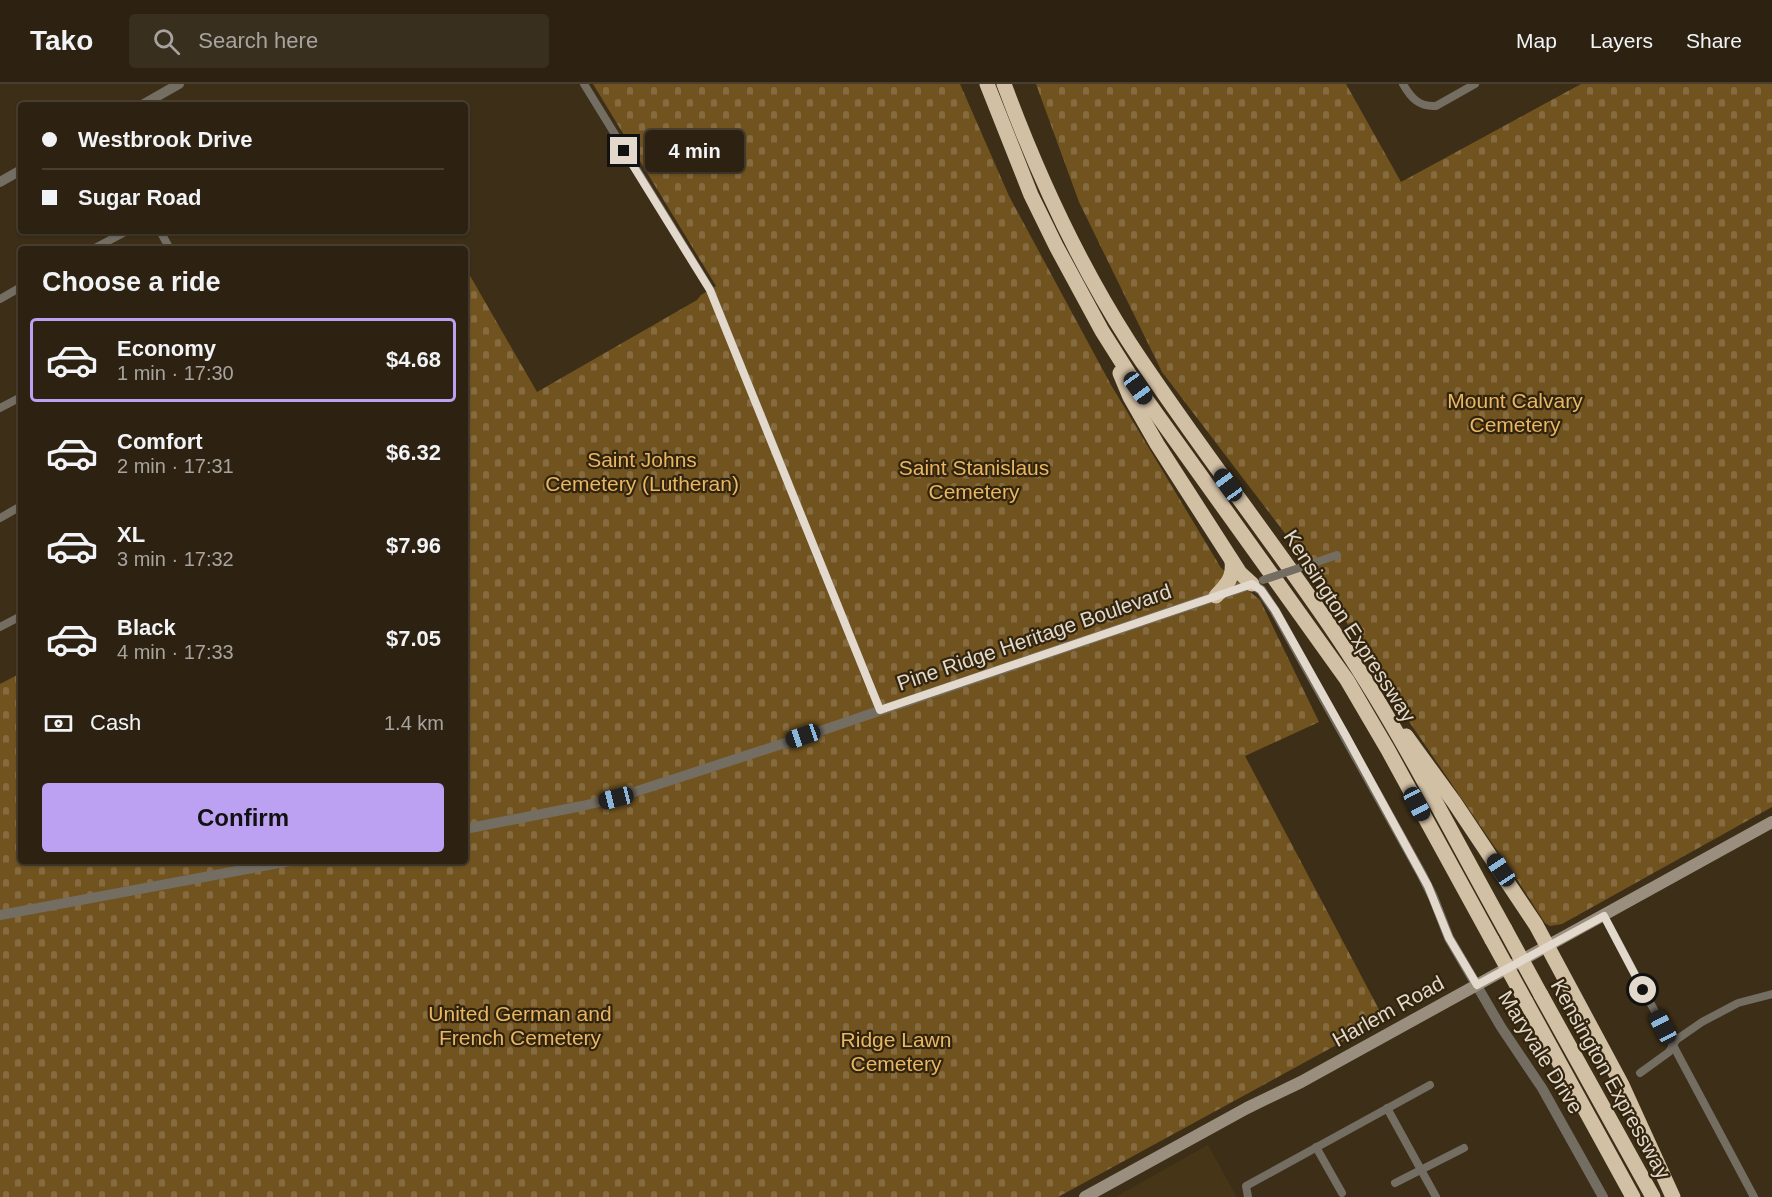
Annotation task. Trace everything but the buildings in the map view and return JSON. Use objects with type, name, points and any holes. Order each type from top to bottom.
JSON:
[{"type":"highway","name":"Kensington Expressway","points":[[987,84],[1031,195],[1102,331],[1138,388],[1347,680],[1388,750],[1633,1197]]},
{"type":"highway","name":"Kensington Expressway","points":[[1004,84],[1054,205],[1122,331],[1194,437],[1333,630],[1377,701],[1653,1197]]},
{"type":"highway","points":[[1102,331],[1130,397],[1157,444],[1245,579],[1257,582]]},
{"type":"highway","points":[[1216,596],[1230,580],[1232,561]]},
{"type":"highway","points":[[1377,701],[1420,753],[1507,879],[1548,946],[1622,1085],[1673,1197]]},
{"type":"main road","name":"Harlem Road","points":[[1085,1197],[1604,916],[1772,822]]},
{"type":"street","points":[[147,102],[179,84]]},
{"type":"street","points":[[584,84],[710,290],[880,710]]},
{"type":"street","points":[[1403,84],[1411,97],[1422,105],[1429,106],[1436,106],[1475,84]]},
{"type":"street","points":[[0,182],[18,172]]},
{"type":"street","points":[[99,246],[121,234]]},
{"type":"street","points":[[0,299],[18,289]]},
{"type":"street","points":[[0,408],[18,399]]},
{"type":"street","points":[[0,518],[18,508]]},
{"type":"street","name":"Pine Ridge Heritage Boulevard","points":[[468,828],[616,798],[1337,555]]},
{"type":"street","name":"Maryvale Drive","points":[[1257,582],[1275,610],[1424,880],[1449,938],[1501,1027],[1542,1088],[1603,1197]]},
{"type":"street","points":[[0,627],[18,618]]},
{"type":"street","points":[[0,915],[274,864]]},
{"type":"street","points":[[1604,916],[1754,1197]]},
{"type":"street","points":[[1640,1073],[1669,1052],[1676,1040],[1720,1012],[1738,1003],[1772,995]]},
{"type":"street","points":[[1248,1197],[1246,1186],[1430,1085]]},
{"type":"street","points":[[1387,1108],[1436,1197]]},
{"type":"street","points":[[1316,1147],[1342,1193]]},
{"type":"street","points":[[1395,1183],[1464,1148]]},
{"type":"shaded area","points":[[1208,1145],[1237,1197],[1115,1197]]},
{"type":"green space","points":[[593,84],[960,84],[1009,196],[1111,385],[1221,568],[1260,600],[1319,722],[1245,756],[1384,1019],[1058,1197],[0,1197],[0,684],[18,675],[18,864],[468,864],[468,272],[537,392],[697,300],[716,286]]},
{"type":"green space","name":"Mount Calvary Cemetery","points":[[1036,84],[1346,84],[1401,182],[1581,84],[1772,84],[1772,807],[1562,924],[1550,926],[1545,923],[1408,720],[1316,574],[1162,372],[1079,202]]},
{"type":"route","points":[[624,151],[710,290],[880,710],[1252,584],[1261,590],[1275,610],[1346,736],[1428,886],[1449,938],[1477,985],[1604,916],[1643,990]]},
{"type":"park label","name":"Saint Johns Cemetery (Lutheran)","points":[[642,471]]},
{"type":"park label","name":"Saint Stanislaus Cemetery","points":[[974,479]]},
{"type":"park label","name":"United German and French Cemetery","points":[[520,1025]]},
{"type":"park label","name":"Ridge Lawn Cemetery","points":[[896,1051]]}]
